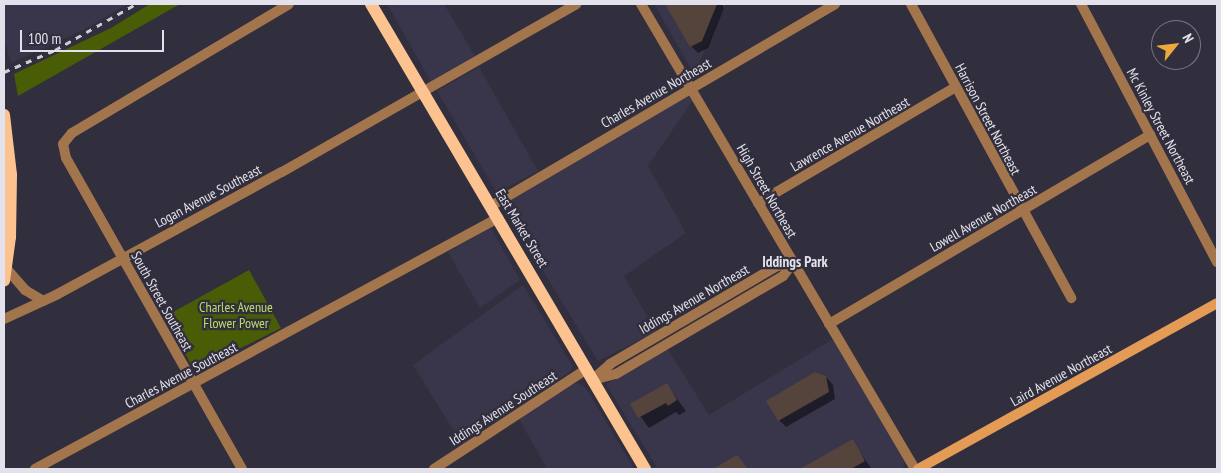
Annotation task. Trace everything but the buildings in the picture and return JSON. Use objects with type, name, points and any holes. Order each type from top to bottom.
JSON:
[{"type":"main road","name":"East Market Street","points":[[371,4],[645,469]]},
{"type":"main road","points":[[4,281],[10,237],[11,175],[5,119]]},
{"type":"street","name":"South Street Southeast","points":[[242,469],[66,158],[63,144],[72,133],[289,4]]},
{"type":"street","name":"Logan Avenue Southeast","points":[[4,319],[43,301],[423,93],[576,4]]},
{"type":"street","name":"High Street Northeast","points":[[641,4],[829,324],[917,469]]},
{"type":"street","name":"Charles Avenue Northeast","points":[[491,206],[835,4]]},
{"type":"street","name":"Harrison Street Northeast","points":[[911,4],[1021,211],[1071,298]]},
{"type":"street","name":"Mc Kinley Street Northeast","points":[[1081,4],[1217,262]]},
{"type":"street","name":"Lawrence Avenue Northeast","points":[[758,204],[956,88]]},
{"type":"street","name":"Lowell Avenue Northeast","points":[[829,324],[1150,135]]},
{"type":"street","name":"Charles Avenue Southeast","points":[[34,469],[498,218]]},
{"type":"street","name":"Iddings Avenue Northeast","points":[[590,375],[624,369],[783,276],[793,263]]},
{"type":"street","points":[[6,268],[25,290],[43,301]]},
{"type":"street","name":"Laird Avenue Northeast","points":[[917,469],[1217,303]]},
{"type":"street","name":"Iddings Avenue Southeast","points":[[434,469],[590,375]]},
{"type":"shaded area","points":[[4,4],[128,4],[85,29],[11,63],[4,39]]},
{"type":"shaded area","points":[[387,4],[444,4],[475,56],[431,82]]},
{"type":"shaded area","points":[[654,4],[726,4],[694,74]]},
{"type":"shaded area","points":[[479,67],[538,171],[497,193],[437,91]]},
{"type":"shaded area","points":[[688,93],[693,100],[648,166],[686,233],[624,276],[656,332],[598,361],[506,210],[508,202]]},
{"type":"shaded area","points":[[491,228],[520,280],[480,308],[448,252]]},
{"type":"shaded area","points":[[523,285],[572,365],[571,371],[462,444],[413,365]]},
{"type":"shaded area","points":[[833,339],[905,462],[902,469],[658,469],[606,384],[667,348],[709,415]]},
{"type":"shaded area","points":[[578,383],[586,388],[634,469],[547,469],[519,419],[570,385]]},
{"type":"green space","points":[[150,4],[180,4],[18,96],[14,74],[111,28]]},
{"type":"green space","name":"Charles Avenue Flower Power","points":[[249,270],[281,328],[195,371],[164,317]]},
{"type":"railway","points":[[4,72],[55,50],[136,4]]},
{"type":"district","name":"Iddings Park","points":[[795,262]]}]
